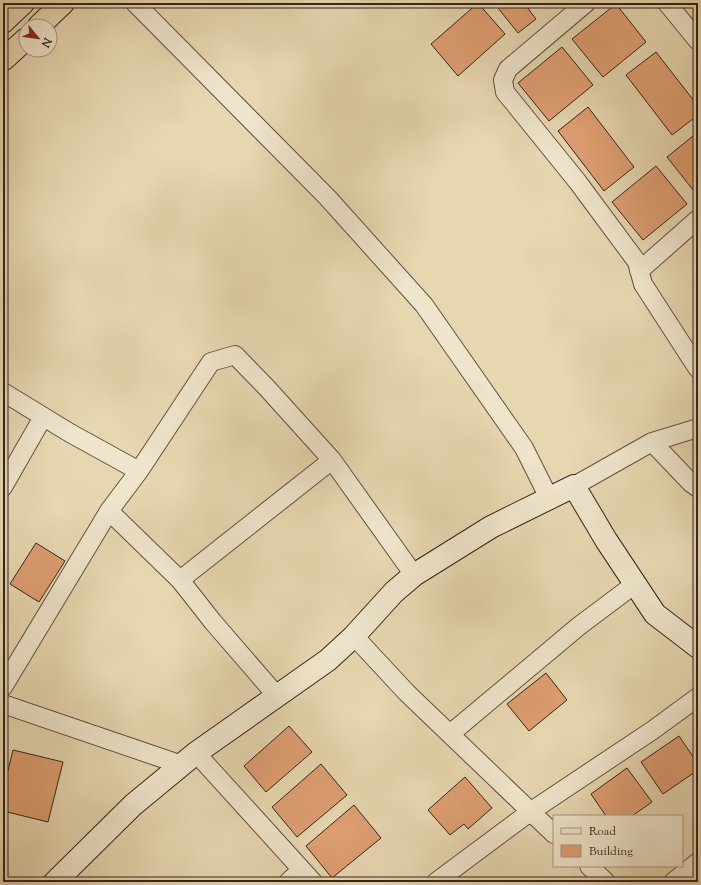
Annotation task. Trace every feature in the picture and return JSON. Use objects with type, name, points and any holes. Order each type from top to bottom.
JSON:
[{"type":"highway","points":[[3,22],[23,3]]},
{"type":"highway","points":[[47,18],[63,3]]},
{"type":"highway","points":[[3,60],[18,46]]},
{"type":"street","points":[[135,3],[327,197],[424,305],[524,448],[549,498]]},
{"type":"street","points":[[586,3],[508,69],[503,80],[505,92],[577,181],[637,262],[643,284],[698,369]]},
{"type":"street","points":[[667,3],[698,41]]},
{"type":"street","points":[[639,271],[698,219]]},
{"type":"street","points":[[3,687],[109,511],[139,471],[211,362],[235,356],[267,388],[332,460],[414,575]]},
{"type":"street","points":[[3,392],[43,417],[139,471]]},
{"type":"street","points":[[3,487],[43,417]]},
{"type":"street","points":[[55,882],[134,805],[189,759],[328,660],[354,636],[394,592],[414,575],[491,528],[574,486],[652,442],[698,428]]},
{"type":"street","points":[[652,442],[691,483],[698,488]]},
{"type":"street","points":[[180,580],[332,460]]},
{"type":"street","points":[[574,486],[606,540],[655,614],[698,647]]},
{"type":"street","points":[[109,511],[180,580],[213,622],[277,696]]},
{"type":"street","points":[[450,734],[579,626],[635,584]]},
{"type":"street","points":[[354,636],[407,693],[553,833]]},
{"type":"street","points":[[436,882],[530,812],[653,730],[698,697]]},
{"type":"street","points":[[3,704],[189,759],[307,876],[288,882]]},
{"type":"street","points":[[673,882],[698,862]]},
{"type":"street","points":[[590,867],[606,882]]},
{"type":"building","points":[[478,3],[505,34],[458,76],[431,44]]},
{"type":"building","points":[[494,3],[524,3],[536,19],[518,33]]},
{"type":"building","points":[[616,4],[646,42],[603,77],[572,39]]},
{"type":"building","points":[[562,47],[593,85],[549,121],[518,83]]},
{"type":"building","points":[[656,52],[698,106],[698,115],[672,135],[626,75]]},
{"type":"building","points":[[588,107],[634,167],[604,191],[558,131]]},
{"type":"building","points":[[698,132],[698,195],[697,195],[667,157]]},
{"type":"building","points":[[656,166],[687,204],[643,240],[612,202]]},
{"type":"building","points":[[36,543],[65,561],[39,602],[10,584]]},
{"type":"building","points":[[546,673],[567,700],[529,731],[507,704]]},
{"type":"building","points":[[289,726],[312,752],[266,792],[244,766]]},
{"type":"building","points":[[679,736],[698,764],[698,770],[663,794],[641,762]]},
{"type":"building","points":[[13,750],[63,762],[48,822],[3,811],[3,791]]},
{"type":"building","points":[[321,764],[347,795],[297,837],[272,807]]},
{"type":"building","points":[[627,768],[652,802],[633,815],[605,815],[591,794]]},
{"type":"building","points":[[465,777],[492,808],[468,829],[464,824],[450,835],[428,810]]},
{"type":"building","points":[[354,805],[381,838],[332,878],[306,846]]}]
